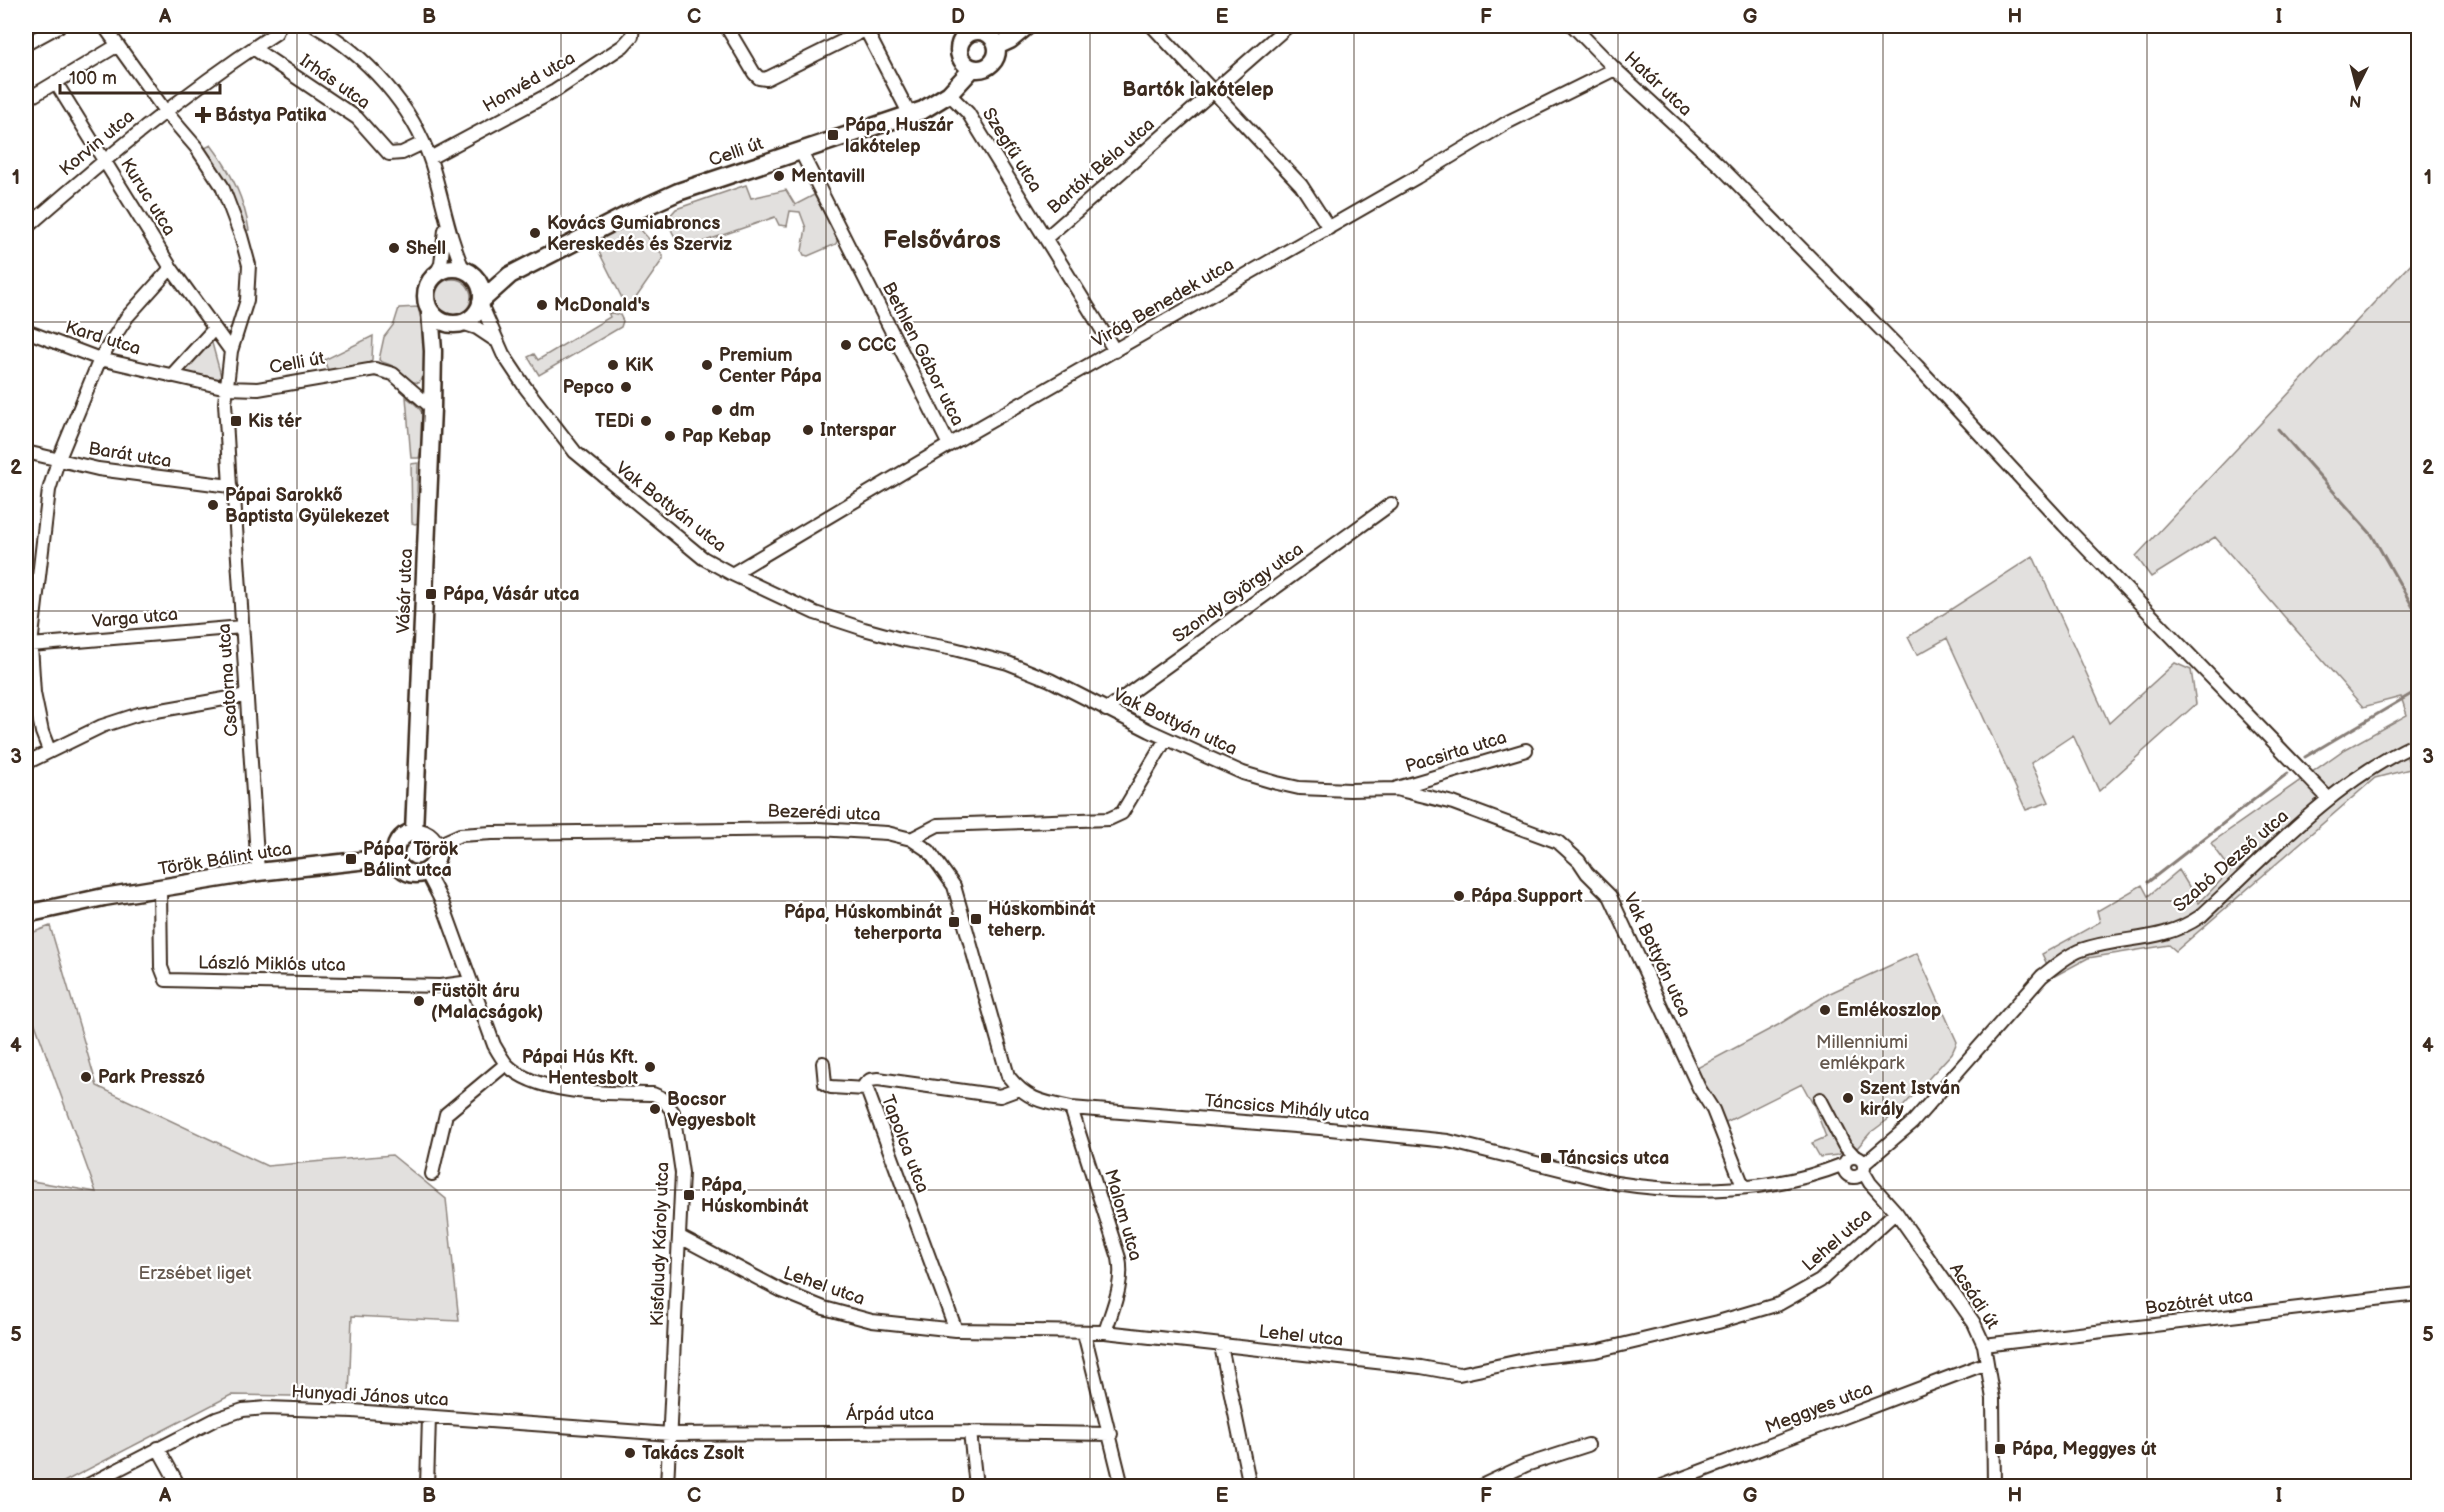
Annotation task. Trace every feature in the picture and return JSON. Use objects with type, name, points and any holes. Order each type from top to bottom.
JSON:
[{"type":"street","points":[[26,44],[59,26]]},
{"type":"street","points":[[104,26],[165,111],[196,147],[222,186],[241,236],[249,265],[247,300],[231,351],[225,403],[230,486]]},
{"type":"street","name":"Korvin utca","points":[[26,228],[103,160],[165,111],[276,33],[279,26]]},
{"type":"street","points":[[315,26],[336,38],[373,69],[403,106],[430,158],[442,198],[446,222],[467,273],[479,286],[481,302],[473,316],[458,323],[433,351]]},
{"type":"street","name":"Honvéd utca","points":[[430,158],[565,84],[623,46],[632,36],[633,26]]},
{"type":"street","points":[[726,26],[759,78],[766,78],[869,28],[910,115]]},
{"type":"street","name":"Celli út","points":[[481,302],[510,276],[625,216],[678,192],[923,110],[949,94],[972,69],[978,70],[991,65],[995,60],[997,46],[1010,40],[1028,26]]},
{"type":"street","points":[[1152,26],[1301,185],[1329,228]]},
{"type":"street","name":"Bartók Béla utca","points":[[1046,238],[1288,26]]},
{"type":"street","name":"Határ utca","points":[[1574,26],[1615,69],[1720,166],[1917,366],[2064,525],[2329,799]]},
{"type":"street","points":[[972,69],[965,66],[958,53],[961,40],[973,28],[985,32],[997,46]]},
{"type":"street","points":[[26,100],[118,45]]},
{"type":"street","name":"Irhás utca","points":[[253,48],[357,118],[389,154],[402,153],[423,143]]},
{"type":"street","name":"Virág Benedek utca","points":[[732,574],[1508,122],[1615,69]]},
{"type":"street","name":"Kuruc utca","points":[[56,83],[171,268],[214,328]]},
{"type":"street","name":"Szegfű utca","points":[[949,94],[968,113],[1115,351]]},
{"type":"street","name":"Bethlen Gábor utca","points":[[800,150],[949,446]]},
{"type":"street","points":[[446,222],[441,264],[427,290],[426,298],[430,311],[440,321],[458,323]]},
{"type":"street","points":[[49,750],[42,732],[34,693],[31,605],[49,490],[58,461],[100,358],[127,317],[171,268]]},
{"type":"street","points":[[435,276],[444,270],[454,269],[467,273]]},
{"type":"street","name":"Celli út","points":[[467,273],[492,278],[510,276]]},
{"type":"street","name":"Vak Bottyán utca","points":[[481,302],[496,341],[525,387],[575,452],[703,558],[732,574],[815,613],[854,626],[904,640],[954,649],[1008,663],[1050,680],[1166,739],[1243,773],[1299,788],[1396,789],[1447,800],[1558,842],[1579,861],[1587,873],[1610,896],[1699,1088],[1713,1110],[1743,1186]]},
{"type":"street","name":"Vásár utca","points":[[414,832],[432,408],[433,351],[430,311]]},
{"type":"street","name":"Vak Bottyán utca","points":[[458,323],[477,328],[496,341]]},
{"type":"street","points":[[227,388],[171,376],[214,328],[231,351]]},
{"type":"street","name":"Kard utca","points":[[26,331],[100,358],[171,376]]},
{"type":"street","name":"Celli út","points":[[227,388],[258,389],[375,369],[393,374],[432,408]]},
{"type":"street","name":"Barát utca","points":[[26,452],[58,461],[142,477],[230,486]]},
{"type":"street","name":"Csatorna utca","points":[[230,486],[234,496],[258,872]]},
{"type":"street","name":"Szondy György utca","points":[[1106,710],[1391,504]]},
{"type":"street","name":"Varga utca","points":[[31,645],[242,627]]},
{"type":"street","points":[[26,763],[102,726],[139,714],[247,695]]},
{"type":"street","points":[[1019,1089],[1008,1076],[954,886],[929,851],[911,839],[938,825],[1109,819],[1122,813],[1166,739]]},
{"type":"street","name":"Szabó Dezső utca","points":[[1854,1165],[1877,1152],[1912,1123],[2042,976],[2078,951],[2108,943],[2150,938],[2188,925],[2201,916],[2329,799],[2362,773],[2389,756],[2418,743]]},
{"type":"street","name":"Pacsirta utca","points":[[1396,789],[1526,750]]},
{"type":"street","name":"Bezerédi utca","points":[[435,846],[460,835],[492,832],[818,829],[887,833],[911,839]]},
{"type":"street","points":[[414,832],[427,835],[435,846],[435,860],[426,871],[413,874],[397,863],[395,857],[397,843],[407,834],[414,832]]},
{"type":"street","name":"Török Bálint utca","points":[[26,914],[105,897],[258,872],[395,857]]},
{"type":"street","points":[[426,871],[442,902],[494,1046],[506,1064],[446,1114],[432,1174]]},
{"type":"street","name":"László Miklós utca","points":[[160,889],[162,971],[166,980],[440,986],[470,982]]},
{"type":"street","name":"Török Bálint utca","points":[[26,922],[62,907]]},
{"type":"street","points":[[823,1063],[825,1084],[831,1087],[866,1089]]},
{"type":"street","name":"Kisfaludy Károly utca","points":[[506,1064],[524,1077],[550,1086],[593,1092],[653,1095],[668,1104],[676,1123],[682,1161],[667,1486]]},
{"type":"street","name":"Tapolca utca","points":[[956,1330],[865,1084],[870,1080],[878,1079],[1000,1096],[1019,1089]]},
{"type":"street","name":"Táncsics Mihály utca","points":[[1019,1089],[1037,1101],[1071,1108],[1448,1141],[1643,1188],[1694,1190],[1774,1184],[1854,1165]]},
{"type":"street","points":[[1820,1099],[1854,1165]]},
{"type":"street","name":"Malom utca","points":[[1071,1108],[1122,1271],[1120,1285],[1105,1332]]},
{"type":"street","name":"Acsádi út","points":[[1854,1165],[1896,1212],[1974,1323],[1984,1345],[1993,1399],[1994,1486]]},
{"type":"street","name":"Lehel utca","points":[[680,1237],[762,1282],[824,1308],[872,1321],[956,1330],[1105,1332],[1410,1366],[1459,1374],[1539,1357],[1596,1351],[1718,1322],[1779,1304],[1820,1281],[1896,1212]]},
{"type":"street","name":"Bozótrét utca","points":[[1984,1345],[2418,1294]]},
{"type":"street","points":[[1084,1333],[1111,1434],[1122,1486]]},
{"type":"street","points":[[1221,1346],[1250,1486]]},
{"type":"street","name":"Meggyes utca","points":[[1662,1486],[1988,1363]]},
{"type":"street","name":"Hunyadi János utca","points":[[86,1486],[231,1413],[254,1408],[353,1411],[670,1434]]},
{"type":"street","points":[[427,1486],[429,1417]]},
{"type":"street","points":[[970,1432],[976,1486]]},
{"type":"street","name":"Árpád utca","points":[[670,1434],[970,1432],[1111,1434]]},
{"type":"street","points":[[1481,1486],[1526,1465],[1588,1445]]},
{"type":"street","points":[[158,1448],[179,1486]]},
{"type":"green space","points":[[211,145],[236,185],[244,206],[249,230],[245,231],[205,148]]},
{"type":"green space","points":[[746,185],[751,198],[786,190],[795,205],[814,195],[838,238],[836,244],[808,256],[804,255],[802,251],[806,228],[800,212],[790,211],[787,226],[779,225],[775,217],[688,247],[676,239],[668,218],[676,209]]},
{"type":"green space","points":[[627,225],[640,229],[663,255],[663,259],[631,305],[625,304],[595,244],[595,239]]},
{"type":"green space","points":[[2418,256],[2418,753],[2407,758],[2410,769],[2375,778],[2176,951],[2169,945],[2088,958],[2053,977],[2042,954],[2100,922],[2097,911],[2142,885],[2148,896],[2179,870],[2199,903],[2231,870],[2211,843],[2342,751],[2407,715],[2401,697],[2363,707],[2215,537],[2151,577],[2136,556]]},
{"type":"green space","points":[[453,279],[466,284],[471,297],[466,310],[453,315],[440,310],[435,297],[440,284]]},
{"type":"green space","points":[[418,307],[424,331],[426,368],[419,383],[409,380],[392,366],[379,360],[384,337],[394,324],[399,308]]},
{"type":"green space","points":[[608,312],[620,315],[623,321],[621,327],[539,375],[528,357],[534,354],[538,360],[610,317]]},
{"type":"green space","points":[[373,336],[372,360],[367,365],[329,373],[324,360]]},
{"type":"green space","points":[[212,343],[221,376],[218,381],[183,374],[182,371],[206,344]]},
{"type":"green space","points":[[406,397],[415,403],[424,417],[425,431],[419,458],[411,458]]},
{"type":"green space","points":[[418,463],[417,491],[420,517],[418,523],[415,524],[412,523],[411,464]]},
{"type":"green space","points":[[2033,556],[2109,723],[2175,663],[2191,670],[2196,704],[2099,791],[2073,735],[2031,763],[2049,802],[2026,810],[1947,638],[1917,655],[1908,637]]},
{"type":"green space","name":"Erzsébet liget","points":[[50,926],[97,1086],[267,1166],[392,1155],[446,1199],[459,1321],[352,1316],[349,1397],[231,1395],[56,1486],[26,1486],[26,1180],[96,1192],[26,999],[26,935]]},
{"type":"green space","name":"Millenniumi emlékpark","points":[[1917,953],[1957,1042],[1952,1053],[1898,1112],[1870,1133],[1858,1147],[1838,1155],[1820,1157],[1812,1143],[1826,1137],[1815,1108],[1802,1084],[1724,1123],[1697,1068],[1778,1025],[1828,994]]},
{"type":"waterway","points":[[2278,429],[2372,535],[2418,616]]},
{"type":"waterway","points":[[2305,757],[2418,690]]},
{"type":"waterway","points":[[2148,882],[2288,773]]},
{"type":"place","name":"Bástya Patika","points":[[203,115]]},
{"type":"place","name":"Pápa, Huszár lakótelep","points":[[833,135]]},
{"type":"place","name":"Mentavill","points":[[779,176]]},
{"type":"place","name":"Kovács Gumiabroncs Kereskedés és Szerviz","points":[[535,233]]},
{"type":"place","name":"Shell","points":[[394,248]]},
{"type":"place","name":"McDonald's","points":[[542,305]]},
{"type":"place","name":"CCC","points":[[846,345]]},
{"type":"place","name":"KiK","points":[[613,365]]},
{"type":"place","name":"Premium Center Pápa","points":[[707,365]]},
{"type":"place","name":"Pepco","points":[[626,387]]},
{"type":"place","name":"dm","points":[[717,410]]},
{"type":"place","name":"Kis tér","points":[[236,421]]},
{"type":"place","name":"TEDi","points":[[646,421]]},
{"type":"place","name":"Interspar","points":[[808,430]]},
{"type":"place","name":"Pap Kebap","points":[[670,436]]},
{"type":"place","name":"Pápai Sarokkő Baptista Gyülekezet","points":[[213,505]]},
{"type":"place","name":"Pápa, Vásár utca","points":[[431,594]]},
{"type":"place","name":"Pápa, Török Bálint utca","points":[[351,859]]},
{"type":"place","name":"Pápa Support","points":[[1459,896]]},
{"type":"place","name":"Húskombinát teherp.","points":[[976,919]]},
{"type":"place","name":"Pápa, Húskombinát teherporta","points":[[954,922]]},
{"type":"place","name":"Füstölt áru (Malacságok)","points":[[419,1001]]},
{"type":"place","name":"Emlékoszlop","points":[[1825,1010]]},
{"type":"place","name":"Pápai Hús Kft. Hentesbolt","points":[[650,1067]]},
{"type":"place","name":"Park Presszó","points":[[86,1077]]},
{"type":"place","name":"Szent István király","points":[[1848,1098]]},
{"type":"place","name":"Bocsor Vegyesbolt","points":[[655,1109]]},
{"type":"place","name":"Táncsics utca","points":[[1546,1158]]},
{"type":"place","name":"Pápa, Húskombinát","points":[[689,1195]]},
{"type":"place","name":"Pápa, Meggyes út","points":[[2000,1449]]},
{"type":"place","name":"Takács Zsolt","points":[[630,1453]]},
{"type":"district","name":"Bartók lakótelep","points":[[1198,90]]},
{"type":"district","name":"Felsőváros","points":[[942,240]]}]
